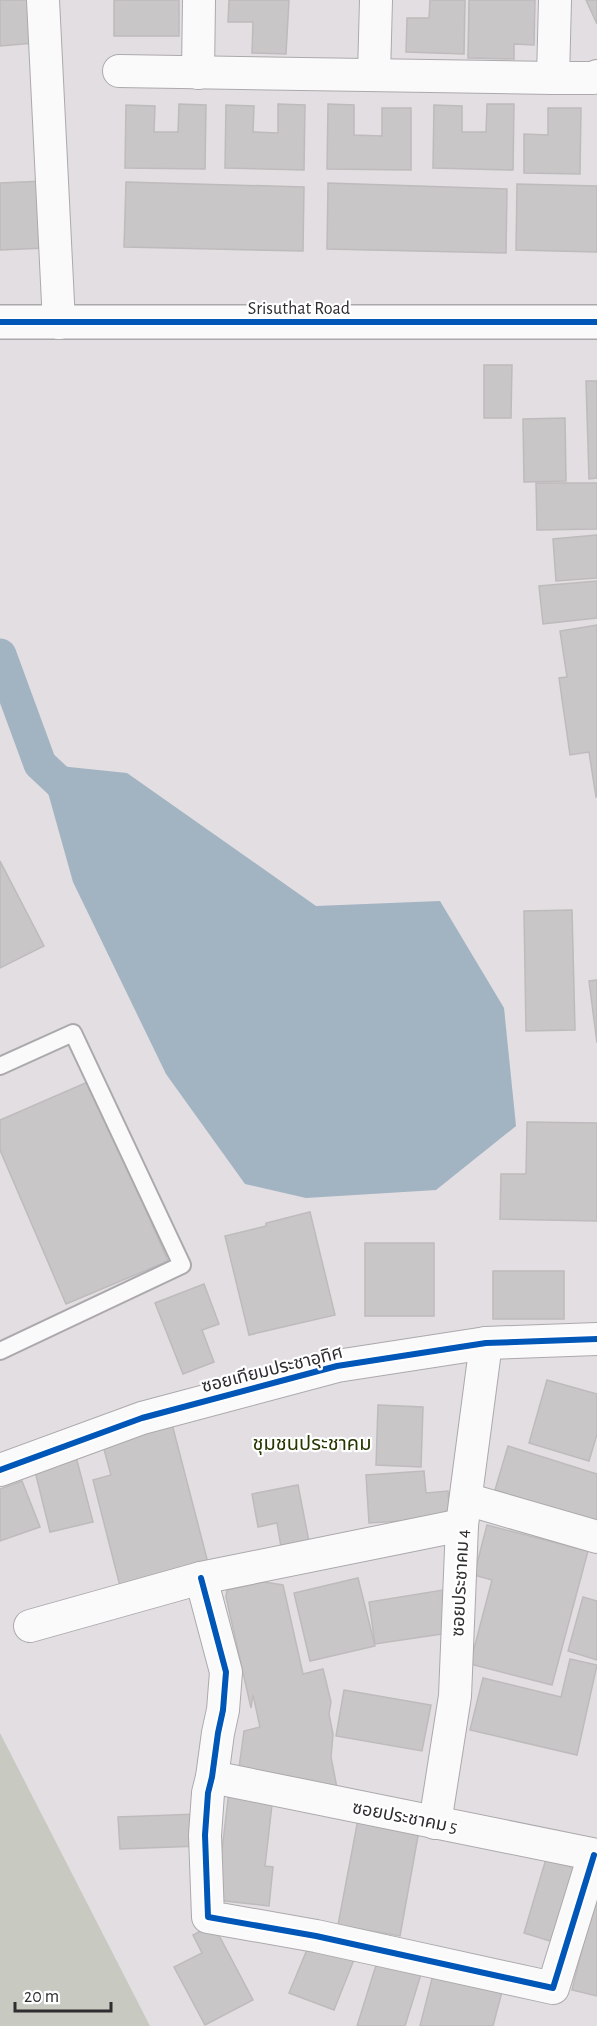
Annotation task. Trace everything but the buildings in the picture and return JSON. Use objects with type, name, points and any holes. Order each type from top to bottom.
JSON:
[{"type":"street","points":[[43,0],[59,323]]},
{"type":"street","points":[[198,73],[199,0]]},
{"type":"street","points":[[374,75],[376,0]]},
{"type":"street","points":[[553,78],[555,0]]},
{"type":"street","points":[[119,71],[553,78],[593,78],[597,76]]},
{"type":"street","name":"Srisuthat Road","points":[[0,322],[597,322]]},
{"type":"street","name":"ซอยเทียมประชาอุทิศ","points":[[0,1470],[153,1414],[337,1366],[486,1343],[597,1339]]},
{"type":"street","name":"ซอยประชาคม 4","points":[[435,1823],[454,1696],[464,1512],[486,1343]]},
{"type":"street","points":[[30,1626],[201,1578],[464,1512],[597,1536]]},
{"type":"street","points":[[201,1578],[226,1672],[226,1690],[212,1778],[207,1793],[205,1835],[208,1917],[316,1936],[553,1988],[596,1855]]},
{"type":"street","name":"ซอยประชาคม 5","points":[[212,1778],[596,1855]]},
{"type":"lane","points":[[0,1066],[72,1033],[183,1265],[0,1351]]},
{"type":"shaded area","points":[[0,1733],[150,2026],[0,2026]]},
{"type":"water","points":[[40,764],[127,773],[316,906],[440,901],[504,1008],[516,1126],[436,1190],[306,1198],[245,1184],[166,1074],[73,882]]},
{"type":"waterway","points":[[0,655],[40,764],[72,794]]},
{"type":"cycle path","points":[[0,322],[597,322]]},
{"type":"cycle path","points":[[0,1470],[142,1418],[337,1366],[486,1343],[597,1339]]},
{"type":"cycle path","points":[[201,1578],[226,1672],[223,1710],[208,1793],[205,1835],[208,1917],[316,1936],[553,1988],[594,1855]]},
{"type":"district","name":"ชุมชนประชาคม","points":[[312,1443]]}]
